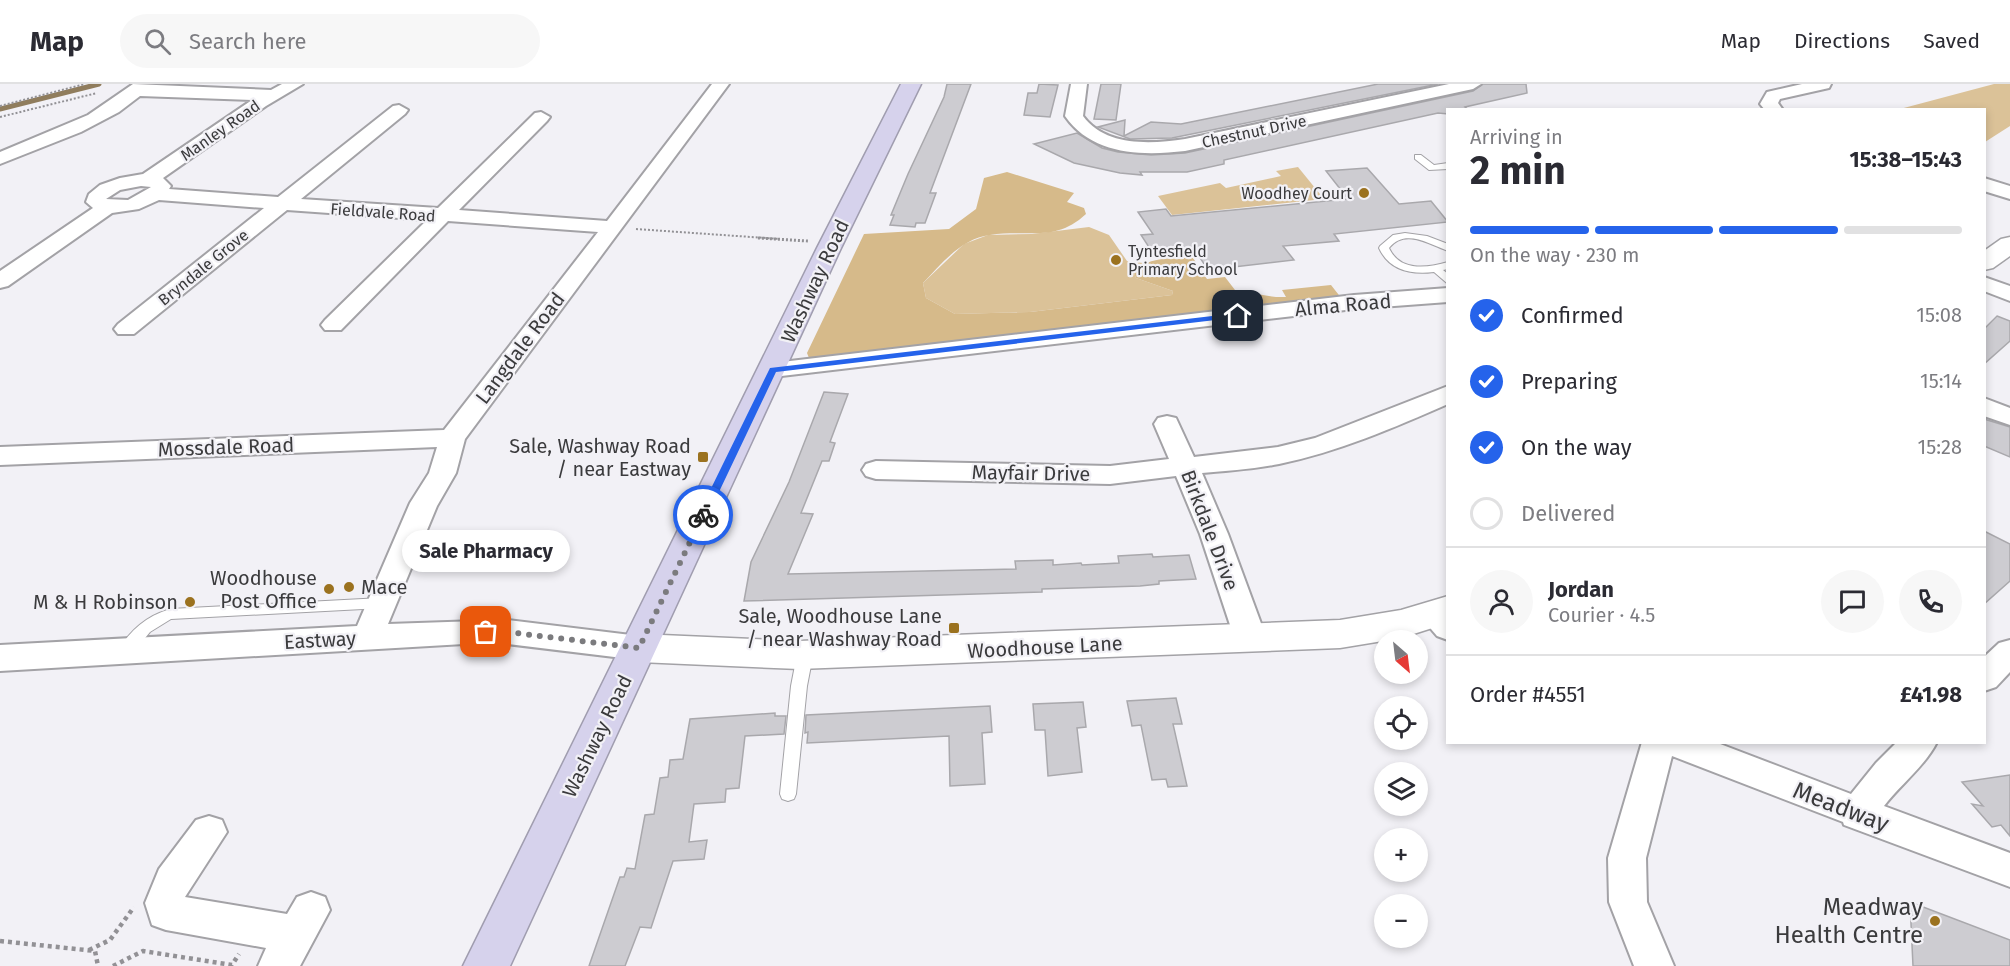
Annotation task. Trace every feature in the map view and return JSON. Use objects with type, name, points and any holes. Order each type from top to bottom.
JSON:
[{"type":"highway","name":"Washway Road","points":[[486,966],[773,370],[829,248],[911,84]]},
{"type":"street","name":"Manley Road","points":[[152,187],[272,94],[295,84]]},
{"type":"street","name":"Langdale Road","points":[[367,638],[424,503],[432,494],[451,448],[452,438],[721,84]]},
{"type":"street","name":"Chestnut Drive","points":[[1079,84],[1074,116],[1082,128],[1107,141],[1148,149],[1185,145],[1473,84]]},
{"type":"street","points":[[1772,108],[1769,104],[1773,96],[1823,84]]},
{"type":"street","points":[[0,158],[82,124],[139,88],[272,94]]},
{"type":"street","name":"Bryndale Grove","points":[[126,329],[399,110]]},
{"type":"street","points":[[333,326],[541,117]]},
{"type":"street","name":"Fieldvale Road","points":[[0,281],[108,207],[96,202],[99,193],[116,184],[281,205],[611,227]]},
{"type":"street","points":[[1986,185],[2010,193]]},
{"type":"street","points":[[1986,262],[2010,244]]},
{"type":"street","points":[[1986,285],[2010,294]]},
{"type":"street","name":"Alma Road","points":[[773,370],[1354,302],[1446,295]]},
{"type":"street","name":"Mayfair Drive","points":[[876,470],[1110,475],[1278,456],[1322,446],[1446,395]]},
{"type":"street","points":[[1986,407],[2010,417]]},
{"type":"street","name":"Birkdale Drive","points":[[1167,424],[1214,534],[1250,637]]},
{"type":"street","name":"Mossdale Road","points":[[0,456],[452,438]]},
{"type":"street","name":"Woodhouse Lane","points":[[639,648],[805,654],[1340,634],[1443,617]]},
{"type":"street","name":"Eastway","points":[[0,658],[507,632],[639,648]]},
{"type":"street","points":[[1986,676],[2010,652]]},
{"type":"street","points":[[1654,966],[1628,902],[1627,858],[1658,744]]},
{"type":"street","name":"Meadway","points":[[1679,744],[1857,814],[2010,870]]},
{"type":"street","points":[[1857,814],[1888,774],[1918,744]]},
{"type":"street","points":[[209,832],[167,889],[163,905],[166,912],[295,937]]},
{"type":"lane","points":[[1418,157],[1432,168],[1446,166]]},
{"type":"lane","points":[[1442,267],[1422,270],[1398,264],[1390,259],[1384,248],[1394,238],[1406,236],[1431,239],[1446,247]]},
{"type":"lane","points":[[126,651],[139,633],[158,618],[170,614],[382,603]]},
{"type":"lane","points":[[788,794],[799,686],[805,654]]},
{"type":"path","points":[[0,106],[85,84]]},
{"type":"path","points":[[0,117],[102,92]]},
{"type":"path","points":[[611,227],[807,241],[829,248]]},
{"type":"path","points":[[87,950],[110,940],[149,887],[167,889]]},
{"type":"path","points":[[112,966],[143,951],[232,965],[256,928]]},
{"type":"path","points":[[0,941],[94,951],[98,966]]},
{"type":"shaded area","points":[[1994,84],[2010,84],[2010,126],[1986,141],[1986,108],[1904,108]]},
{"type":"shaded area","points":[[1298,167],[1324,199],[1172,215],[1158,196],[1220,183],[1226,188],[1281,176],[1276,171]]},
{"type":"shaded area","points":[[1007,172],[1074,193],[1067,202],[1084,208],[1086,214],[1063,229],[1052,232],[990,235],[961,246],[923,283],[926,298],[955,314],[1030,312],[1172,295],[1173,291],[1136,278],[1133,270],[1154,260],[1177,258],[1193,258],[1207,279],[1225,277],[1235,290],[1286,297],[1282,290],[1331,285],[1342,299],[809,358],[807,353],[864,234],[949,229],[976,209],[984,178]]},
{"type":"shaded area","points":[[1089,227],[1109,235],[1127,261],[1143,263],[1133,270],[1136,278],[1173,291],[1172,295],[1030,312],[955,314],[926,298],[923,283],[964,244],[988,235],[1032,234]]},
{"type":"building","points":[[947,84],[971,84],[930,193],[936,193],[925,223],[916,223],[915,227],[890,225],[894,215],[891,215],[944,97]]},
{"type":"building","points":[[1039,84],[1058,85],[1050,117],[1024,115],[1028,93],[1037,93]]},
{"type":"building","points":[[1101,84],[1121,84],[1116,120],[1094,119]]},
{"type":"building","points":[[1378,84],[1438,84],[1172,138],[1130,139],[1098,127],[1125,120],[1124,136],[1151,122],[1181,124]]},
{"type":"building","points":[[1483,84],[1526,84],[1527,93],[1466,108],[1446,108],[1446,114],[1438,113],[1224,160],[1224,164],[1187,172],[1140,172],[1142,175],[1120,173],[1074,163],[1034,144],[1077,133],[1102,148],[1118,152],[1151,155],[1185,153],[1473,91]]},
{"type":"building","points":[[1367,168],[1399,204],[1431,201],[1446,222],[1334,234],[1339,241],[1283,246],[1294,260],[1208,270],[1195,250],[1154,255],[1141,235],[1153,234],[1138,212],[1166,209],[1171,216],[1348,199],[1326,171]]},
{"type":"building","points":[[1997,316],[2010,321],[2010,341],[1986,362],[1986,327]]},
{"type":"building","points":[[824,392],[848,394],[830,442],[835,443],[829,461],[822,461],[801,513],[813,514],[788,574],[1016,569],[1015,561],[1053,560],[1053,565],[1081,563],[1082,565],[1119,563],[1118,556],[1152,554],[1153,557],[1189,555],[1196,579],[1159,581],[1159,584],[1140,586],[1042,589],[1042,592],[744,601],[751,562],[789,482]]},
{"type":"building","points":[[1986,420],[2010,427],[2010,457],[1986,447]]},
{"type":"building","points":[[1986,532],[2010,544],[2010,581],[1986,602]]},
{"type":"building","points":[[1176,698],[1182,724],[1173,724],[1187,786],[1168,787],[1166,779],[1152,780],[1141,725],[1132,726],[1127,701]]},
{"type":"building","points":[[1083,702],[1086,727],[1077,728],[1082,772],[1048,776],[1045,730],[1035,730],[1033,704]]},
{"type":"building","points":[[990,706],[992,732],[982,733],[985,784],[950,786],[949,736],[807,743],[808,732],[805,733],[806,715]]},
{"type":"building","points":[[775,713],[775,716],[786,716],[784,734],[745,736],[739,788],[726,789],[725,802],[694,804],[689,842],[707,840],[704,859],[673,861],[651,928],[640,927],[625,966],[589,966],[620,877],[624,877],[627,868],[635,869],[645,815],[654,814],[660,778],[668,777],[670,760],[683,759],[690,719]]},
{"type":"building","points":[[2010,775],[2010,836],[2001,825],[1992,827],[1972,804],[1983,806],[1962,782]]},
{"type":"building","name":"Meadway Health Centre","points":[[1910,902],[2010,940],[2010,966],[1913,966]]},
{"type":"waterway","points":[[0,109],[99,84]]},
{"type":"way so far","points":[[486,632],[507,632],[639,648],[703,515]]},
{"type":"place","name":"Woodhey Court","points":[[1364,193]]},
{"type":"place","name":"Tyntesfield Primary School","points":[[1116,260]]},
{"type":"place","name":"Sale, Washway Road / near Eastway","points":[[703,457]]},
{"type":"place","name":"Mace","points":[[349,587]]},
{"type":"place","name":"Woodhouse Post Office","points":[[329,589]]},
{"type":"place","name":"M & H Robinson","points":[[190,602]]},
{"type":"place","name":"Sale, Woodhouse Lane / near Washway Road","points":[[954,628]]},
{"type":"place","name":"Sale Pharmacy","points":[[486,632]]},
{"type":"place","name":"Meadway Health Centre","points":[[1935,921]]},
{"type":"route","points":[[703,515],[773,370],[1238,316]]}]
